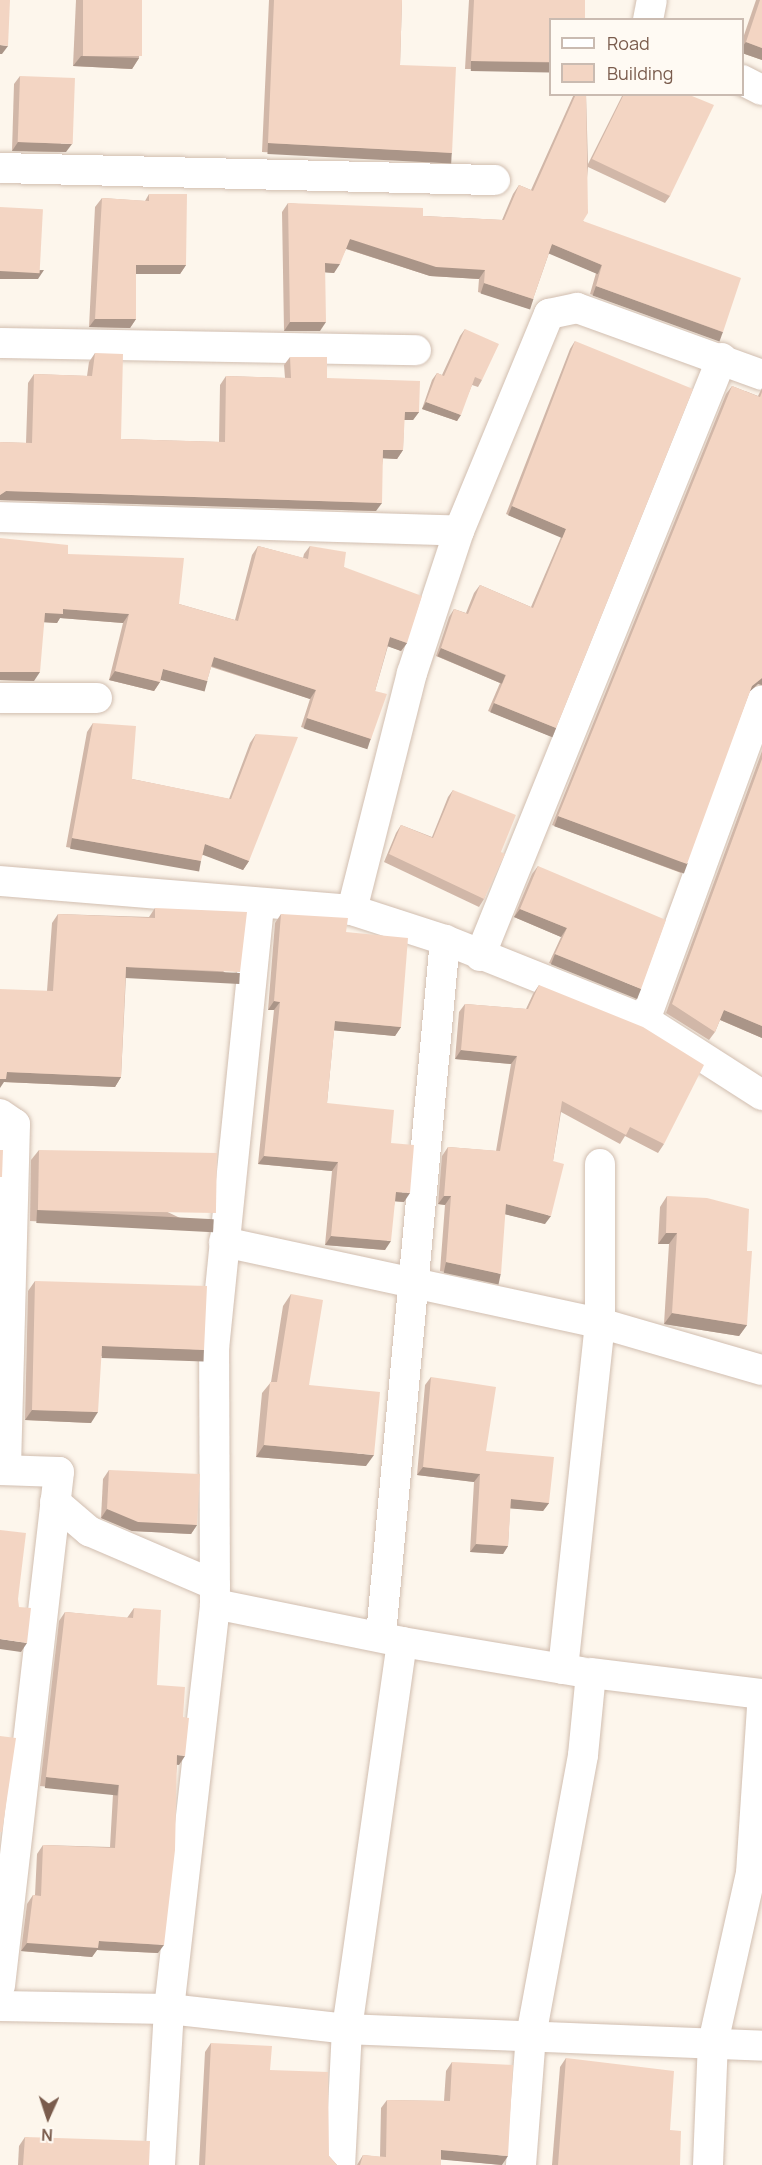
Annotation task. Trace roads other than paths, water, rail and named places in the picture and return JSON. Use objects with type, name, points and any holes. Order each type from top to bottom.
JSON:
[{"type":"street","points":[[648,18],[652,0]]},
{"type":"street","points":[[744,81],[762,90]]},
{"type":"street","points":[[0,168],[495,180]]},
{"type":"street","points":[[352,910],[412,673],[459,531],[549,314],[577,308],[722,358],[762,375]]},
{"type":"street","points":[[0,343],[416,350]]},
{"type":"street","points":[[480,956],[722,358]]},
{"type":"street","points":[[0,517],[459,531]]},
{"type":"street","points":[[0,698],[97,698]]},
{"type":"street","points":[[645,1020],[762,701]]},
{"type":"street","points":[[0,881],[259,905],[352,910],[445,940],[480,956],[645,1020],[762,1095]]},
{"type":"street","points":[[160,2165],[169,2009],[215,1594],[214,1349],[259,905]]},
{"type":"street","points":[[340,2165],[347,2029],[391,1639],[414,1280],[445,940]]},
{"type":"street","points":[[0,1114],[15,1124],[6,1246],[3,1470],[59,1472],[0,1986]]},
{"type":"street","points":[[521,2165],[531,2036],[583,1755],[577,1671],[600,1323],[600,1164]]},
{"type":"street","points":[[224,1242],[414,1280],[600,1323],[762,1370]]},
{"type":"street","points":[[55,1502],[89,1531],[215,1594],[391,1639],[577,1671],[762,1694]]},
{"type":"street","points":[[708,2165],[713,2043],[756,1873],[762,1706]]},
{"type":"street","points":[[0,2006],[169,2009],[347,2029],[762,2046]]}]
